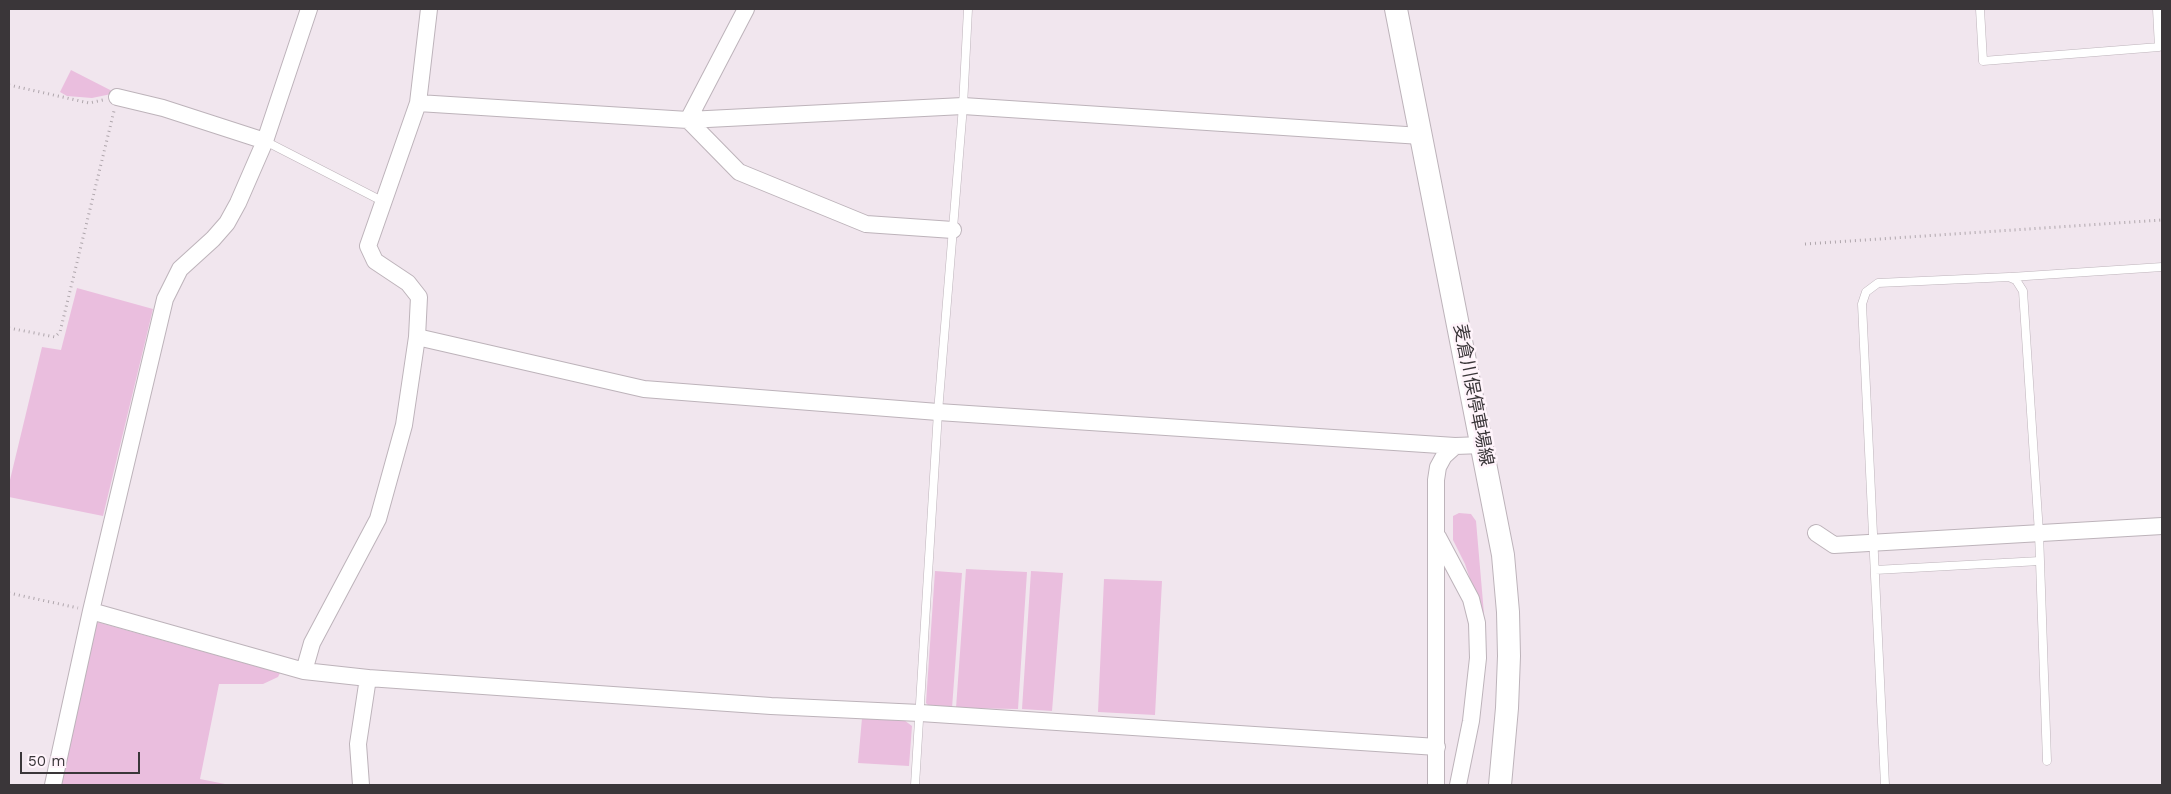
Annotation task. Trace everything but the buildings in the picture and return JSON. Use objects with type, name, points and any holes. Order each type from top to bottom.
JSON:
[{"type":"main road","name":"麦倉川俣停車場線","points":[[1396,9],[1503,555],[1508,612],[1507,708],[1500,785]]},
{"type":"street","points":[[53,785],[91,611],[165,299],[180,268],[213,239],[227,223],[265,141],[309,9]]},
{"type":"street","points":[[304,671],[312,643],[378,519],[404,425],[417,337],[419,297],[408,283],[375,261],[368,246],[418,103],[429,9]]},
{"type":"street","points":[[688,120],[746,9]]},
{"type":"street","points":[[117,97],[163,108],[265,141]]},
{"type":"street","points":[[418,103],[688,120],[963,106],[1421,136]]},
{"type":"street","points":[[688,120],[739,172],[866,224],[953,230]]},
{"type":"street","points":[[417,337],[644,389],[938,412],[1455,446],[1482,446]]},
{"type":"street","points":[[1436,785],[1436,480],[1438,468],[1444,456],[1455,446]]},
{"type":"street","points":[[1816,533],[1834,546],[2162,526]]},
{"type":"street","points":[[1436,532],[1471,599],[1477,623],[1478,658],[1471,721],[1458,785]]},
{"type":"street","points":[[91,611],[304,671],[368,678],[761,705],[920,713],[1437,747]]},
{"type":"street","points":[[361,785],[358,744],[368,678]]},
{"type":"lane","points":[[916,785],[938,412],[963,106],[968,9]]},
{"type":"lane","points":[[1980,9],[1983,61],[2159,47],[2157,9]]},
{"type":"lane","points":[[265,141],[384,202]]},
{"type":"lane","points":[[1886,785],[1862,304],[1866,292],[1878,283],[2162,267]]},
{"type":"lane","points":[[2009,277],[2016,280],[2023,290],[2025,302],[2039,533],[2047,761]]},
{"type":"lane","points":[[1875,570],[2040,561]]},
{"type":"path","points":[[9,86],[89,103],[117,97],[60,332],[55,337],[9,328]]},
{"type":"path","points":[[1805,244],[2162,220]]},
{"type":"path","points":[[9,592],[91,611]]},
{"type":"shaded area","points":[[71,70],[116,93],[92,98],[67,96],[60,92]]},
{"type":"shaded area","points":[[77,288],[153,309],[103,516],[9,497],[9,484],[42,347],[61,350]]},
{"type":"shaded area","points":[[1459,513],[1471,514],[1476,521],[1484,614],[1479,606],[1465,564],[1453,540],[1453,516]]},
{"type":"shaded area","points":[[966,569],[1027,572],[1018,709],[956,708]]},
{"type":"shaded area","points":[[935,571],[962,573],[952,708],[931,708],[926,703]]},
{"type":"shaded area","points":[[1031,571],[1063,573],[1052,711],[1022,709]]},
{"type":"shaded area","points":[[1104,579],[1162,581],[1155,715],[1098,712]]},
{"type":"shaded area","points":[[97,622],[280,673],[278,677],[263,684],[219,684],[200,779],[230,785],[61,785]]},
{"type":"shaded area","points":[[862,718],[904,720],[912,726],[909,766],[858,763]]}]
